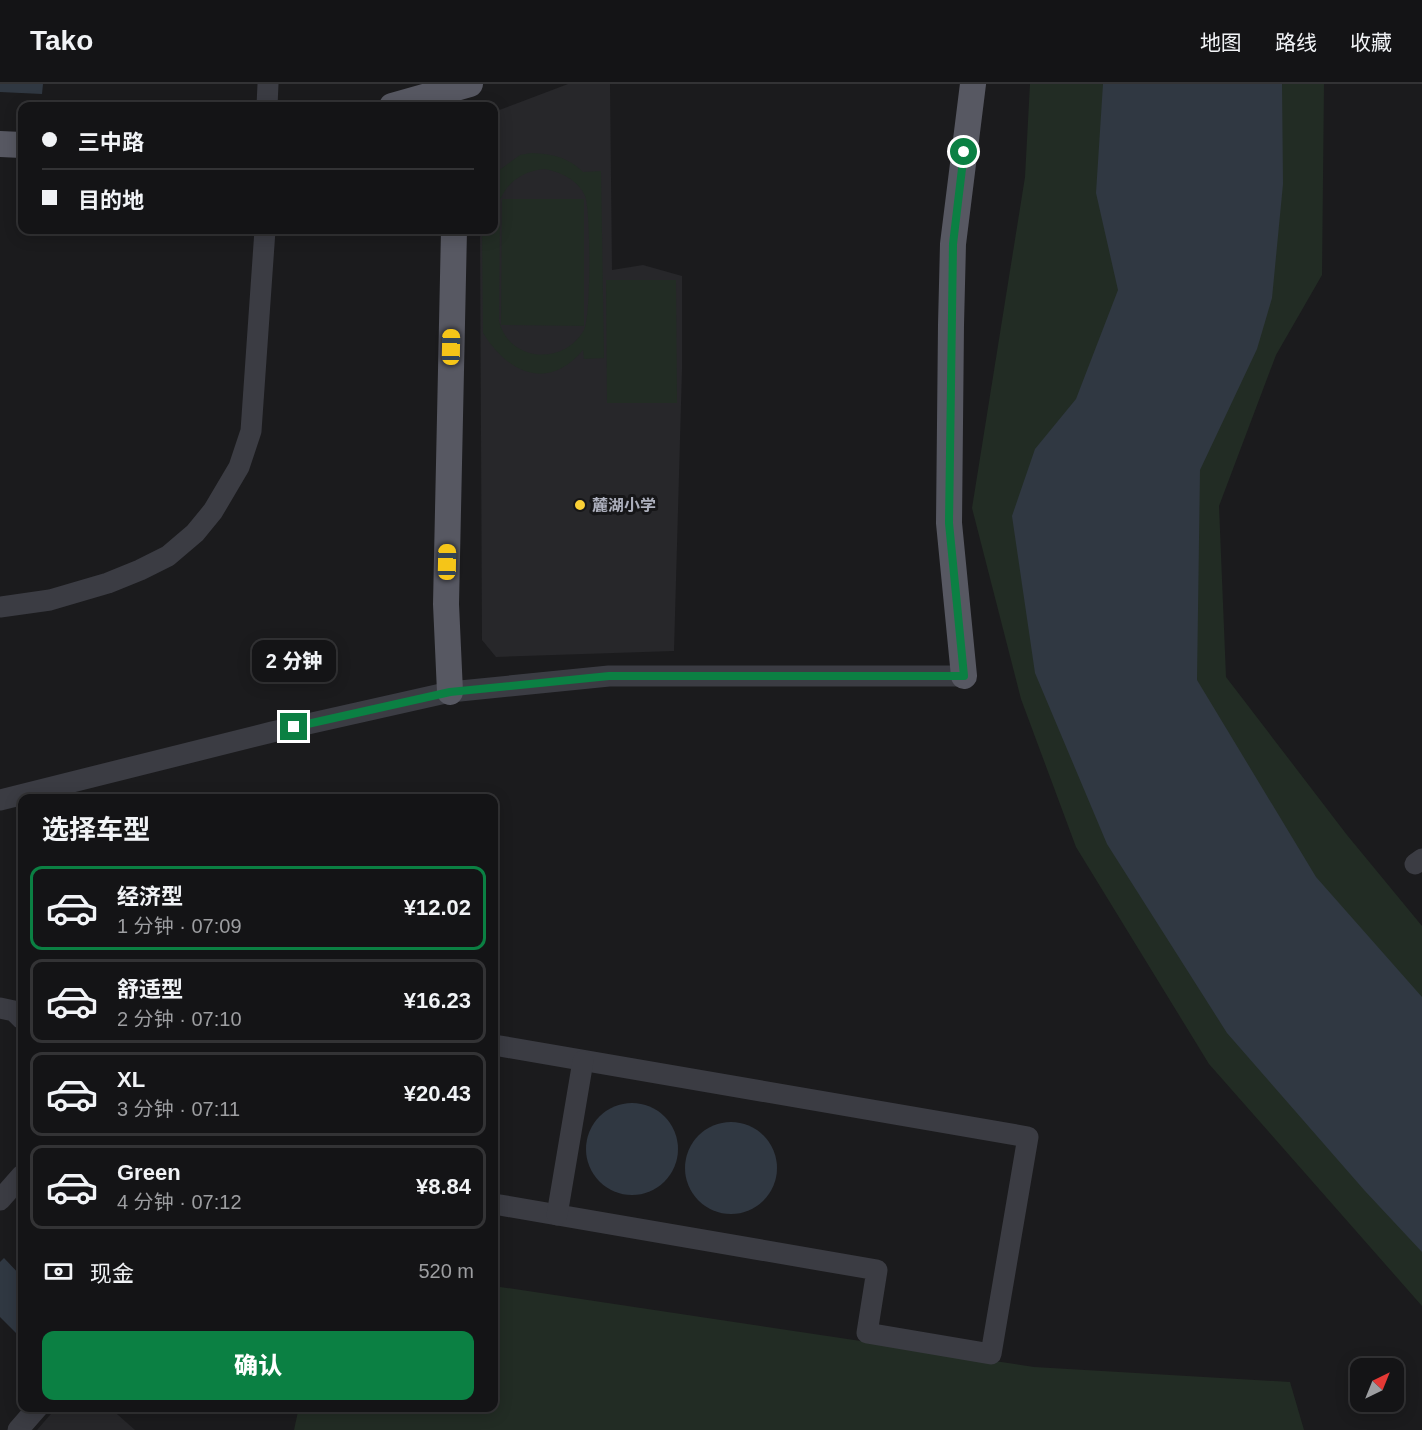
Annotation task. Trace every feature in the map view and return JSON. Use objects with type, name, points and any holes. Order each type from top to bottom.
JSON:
[{"type":"main road","points":[[964,676],[949,523],[951,325],[953,244],[973,84]]},
{"type":"main road","points":[[410,102],[460,91]]},
{"type":"main road","points":[[0,144],[18,145]]},
{"type":"main road","points":[[450,692],[446,604],[454,234]]},
{"type":"street","points":[[267,102],[268,84]]},
{"type":"street","points":[[0,607],[50,600],[141,570],[168,556],[195,533],[213,511],[239,467],[251,431],[265,234]]},
{"type":"street","points":[[24,794],[272,732],[450,692],[609,676],[964,676]]},
{"type":"street","points":[[0,800],[18,796]]},
{"type":"street","points":[[0,1008],[14,1011],[18,1015]]},
{"type":"street","points":[[498,1046],[1028,1137],[991,1354],[867,1333],[877,1270],[498,1205]]},
{"type":"street","points":[[557,1215],[583,1061]]},
{"type":"street","points":[[0,1200],[18,1180]]},
{"type":"street","points":[[18,1430],[34,1412]]},
{"type":"shaded area","points":[[0,84],[43,84],[42,94],[0,92]]},
{"type":"shaded area","name":"麓湖小学","points":[[568,84],[610,84],[612,270],[643,265],[682,276],[682,369],[674,651],[496,657],[482,640],[480,234],[498,234],[498,110]]},
{"type":"shaded area","points":[[1030,84],[1324,84],[1322,275],[1276,355],[1219,506],[1226,677],[1347,835],[1422,926],[1422,1306],[1209,1064],[1076,847],[1021,699],[972,508],[1025,177]]},
{"type":"shaded area","points":[[1103,84],[1282,84],[1283,184],[1272,298],[1257,349],[1200,470],[1197,680],[1316,877],[1422,997],[1422,1252],[1365,1191],[1227,1033],[1107,844],[1035,673],[1012,516],[1035,449],[1076,399],[1118,290],[1096,193]]},
{"type":"shaded area","points":[[531,153],[553,155],[572,163],[583,172],[601,171],[604,358],[584,359],[583,350],[570,363],[556,371],[543,374],[529,372],[516,367],[504,358],[483,333],[482,234],[498,234],[498,171],[520,155]],"holes":[[[544,169],[563,175],[582,190],[587,206],[589,286],[586,321],[584,330],[575,342],[564,350],[551,354],[538,354],[514,345],[505,335],[499,321],[500,200],[507,187],[523,175]]]},
{"type":"shaded area","points":[[502,199],[584,199],[584,326],[501,325]]},
{"type":"shaded area","points":[[606,280],[676,280],[677,403],[607,403]]},
{"type":"shaded area","points":[[623,1103],[641,1103],[658,1110],[671,1123],[678,1140],[678,1158],[671,1175],[658,1188],[641,1195],[623,1195],[606,1188],[593,1175],[586,1158],[586,1140],[593,1123],[606,1110]]},
{"type":"shaded area","points":[[722,1122],[740,1122],[757,1129],[770,1142],[777,1159],[777,1177],[770,1194],[757,1207],[740,1214],[722,1214],[705,1207],[692,1194],[685,1177],[685,1159],[692,1142],[705,1129]]},
{"type":"shaded area","points":[[4,1258],[18,1273],[18,1335],[0,1317],[0,1262]]},
{"type":"shaded area","points":[[498,1287],[1034,1367],[1290,1382],[1304,1430],[294,1430],[298,1412],[498,1412]]},
{"type":"shaded area","points":[[53,1412],[115,1412],[135,1430],[37,1430]]},
{"type":"place","name":"麓湖小学","points":[[580,505]]},
{"type":"route","points":[[294,727],[450,692],[609,676],[964,676],[949,523],[953,244],[964,152]]}]
